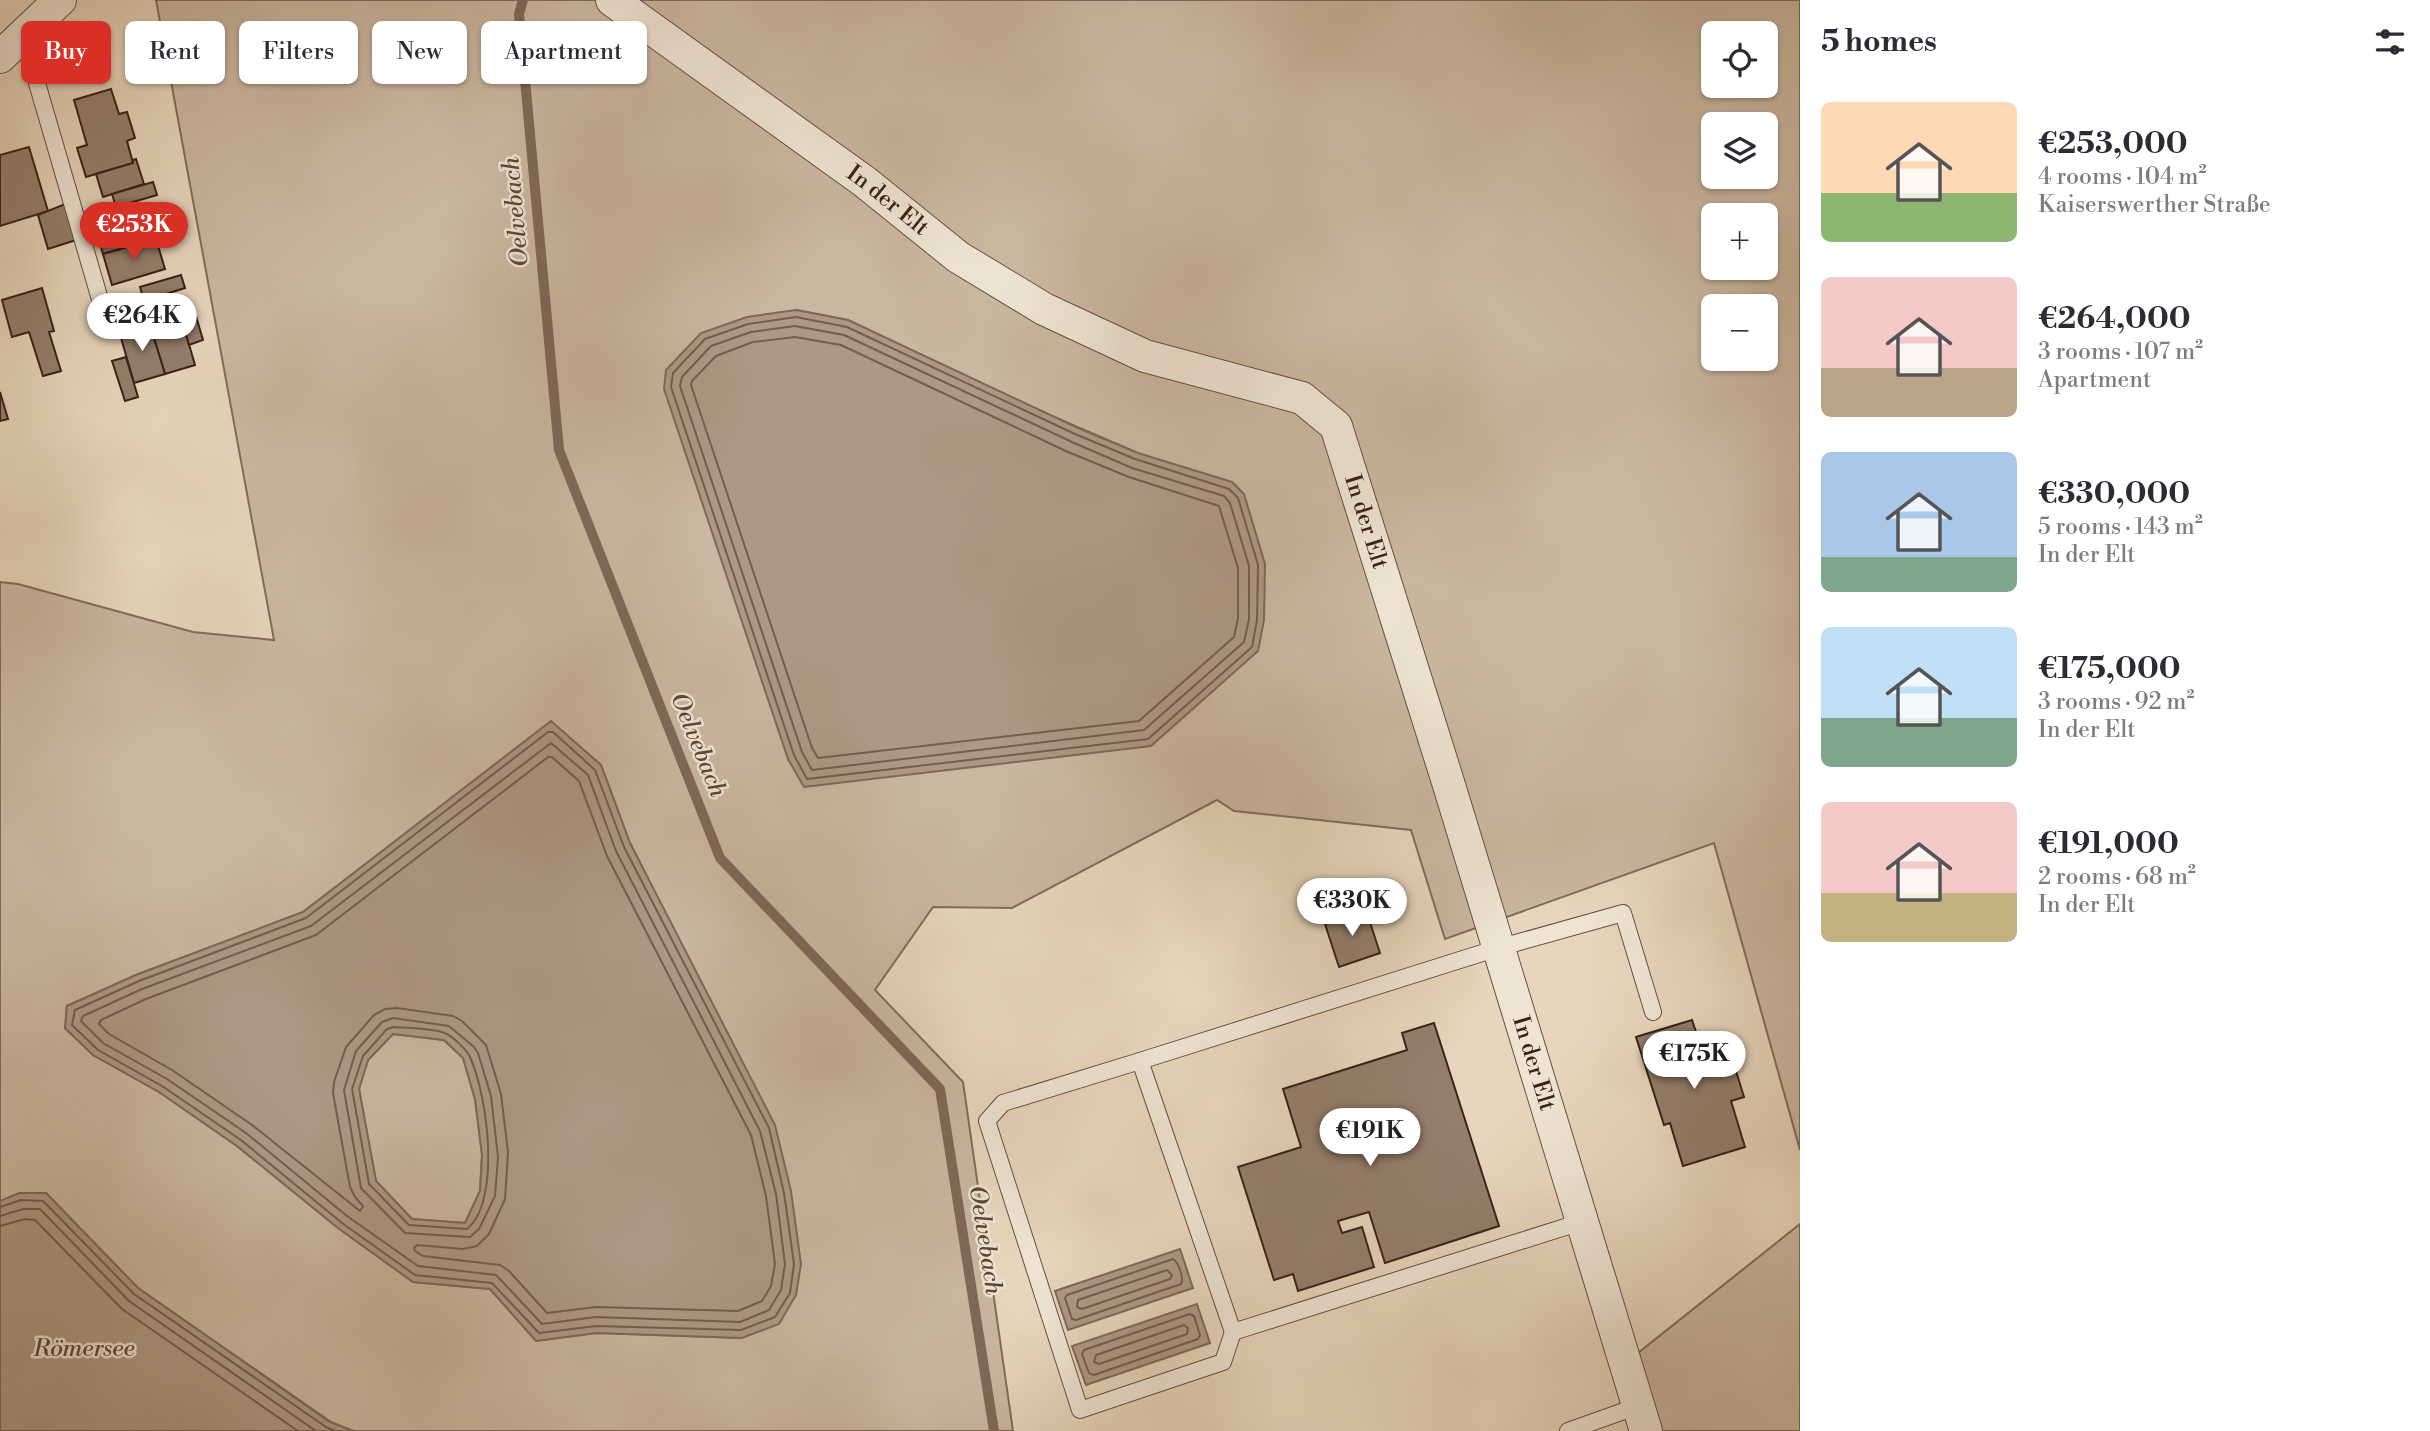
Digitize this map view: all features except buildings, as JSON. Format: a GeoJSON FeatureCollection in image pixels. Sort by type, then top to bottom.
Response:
{"type":"FeatureCollection","features":[{"type":"Feature","properties":{"kind":"street"},"geometry":{"type":"LineString","coordinates":[[38,21],[60,0]]}},
{"type":"Feature","properties":{"kind":"street","name":"In der Elt"},"geometry":{"type":"LineString","coordinates":[[612,0],[865,182],[958,257],[1044,309],[1145,356],[1302,398],[1336,426],[1642,1419]]}},
{"type":"Feature","properties":{"kind":"street"},"geometry":{"type":"LineString","coordinates":[[0,57],[21,37]]}},
{"type":"Feature","properties":{"kind":"lane"},"geometry":{"type":"LineString","coordinates":[[37,84],[106,320]]}},
{"type":"Feature","properties":{"kind":"lane"},"geometry":{"type":"LineString","coordinates":[[1140,1061],[1233,1332],[1223,1362],[1080,1410],[988,1121],[1003,1103],[1498,948],[1623,913],[1653,1012]]}},
{"type":"Feature","properties":{"kind":"lane"},"geometry":{"type":"LineString","coordinates":[[1233,1332],[1580,1222]]}},
{"type":"Feature","properties":{"kind":"lane"},"geometry":{"type":"LineString","coordinates":[[1568,1431],[1642,1419]]}},
{"type":"Feature","properties":{"kind":"shaded area"},"geometry":{"type":"Polygon","coordinates":[[[156,0],[1800,0],[1800,1150],[1714,843],[1445,939],[1411,830],[1234,811],[1217,800],[1012,908],[933,907],[875,990],[963,1082],[1013,1431],[353,1431],[331,1422],[138,1288],[46,1193],[0,1201],[0,582],[18,584],[193,632],[274,640],[171,84],[225,84],[225,21],[160,21],[156,0]],[[796,310],[788,759],[1138,453],[1029,406],[848,320],[796,310]],[[551,722],[303,912],[136,975],[67,1006],[65,1028],[93,1055],[159,1092],[237,1146],[338,1228],[413,1282],[490,1289],[536,1341],[596,1333],[742,1338],[716,1014],[630,843],[601,765],[551,722]]]}},
{"type":"Feature","properties":{"kind":"shaded area"},"geometry":{"type":"Polygon","coordinates":[[[393,1034],[444,1040],[463,1058],[475,1099],[482,1155],[480,1191],[465,1223],[412,1219],[376,1181],[359,1089],[368,1060],[393,1034]]]}},
{"type":"Feature","properties":{"kind":"shaded area"},"geometry":{"type":"Polygon","coordinates":[[[1800,1224],[1800,1431],[1636,1431],[1638,1353],[1800,1224]]]}},
{"type":"Feature","properties":{"kind":"water"},"geometry":{"type":"Polygon","coordinates":[[[796,310],[848,320],[1078,428],[1138,453],[1232,482],[1244,494],[1265,564],[1264,620],[1258,651],[1151,746],[804,787],[788,759],[664,389],[666,370],[701,333],[747,317],[796,310]]]}},
{"type":"Feature","properties":{"kind":"water"},"geometry":{"type":"Polygon","coordinates":[[[551,721],[601,765],[630,843],[775,1125],[791,1191],[801,1264],[796,1295],[779,1324],[742,1338],[596,1333],[536,1341],[490,1289],[413,1282],[338,1228],[237,1146],[159,1092],[93,1055],[65,1028],[67,1006],[136,975],[303,912],[551,721]],[[393,1034],[368,1060],[359,1089],[376,1181],[412,1219],[465,1223],[480,1191],[482,1155],[475,1099],[463,1058],[444,1040],[393,1034]]]}},
{"type":"Feature","properties":{"kind":"water","name":"Römersee"},"geometry":{"type":"Polygon","coordinates":[[[19,1193],[46,1193],[138,1288],[330,1422],[353,1431],[0,1431],[0,1201],[19,1193]]]}},
{"type":"Feature","properties":{"kind":"water"},"geometry":{"type":"Polygon","coordinates":[[[1180,1249],[1193,1288],[1068,1330],[1055,1291],[1180,1249]]]}},
{"type":"Feature","properties":{"kind":"water"},"geometry":{"type":"Polygon","coordinates":[[[1197,1304],[1210,1343],[1086,1385],[1072,1346],[1197,1304]]]}},
{"type":"Feature","properties":{"kind":"waterway","name":"Oelvebach"},"geometry":{"type":"LineString","coordinates":[[523,0],[519,14],[559,450],[720,858],[940,1089],[994,1431]]}}]}
